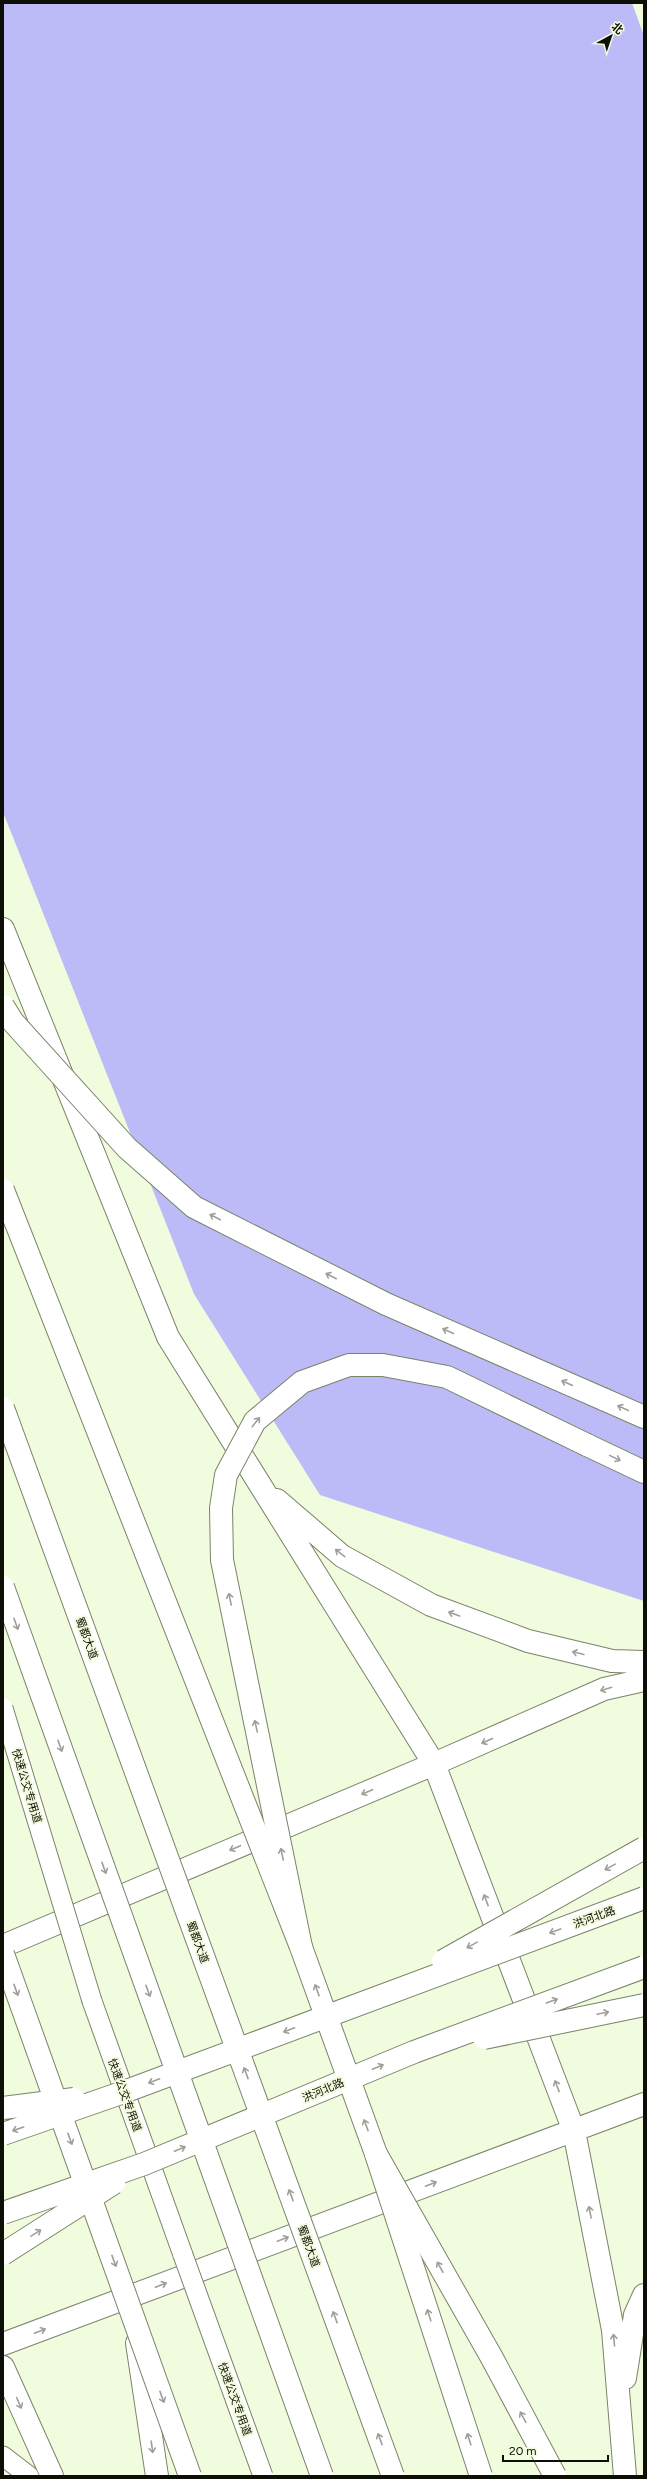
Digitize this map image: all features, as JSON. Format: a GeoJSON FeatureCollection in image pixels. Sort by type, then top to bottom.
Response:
{"type":"FeatureCollection","features":[{"type":"Feature","properties":{"kind":"main road"},"geometry":{"type":"LineString","coordinates":[[3,929],[168,1337],[434,1764],[574,2131],[613,2330],[626,2476]]}},
{"type":"Feature","properties":{"kind":"main road"},"geometry":{"type":"LineString","coordinates":[[3,1006],[13,1022],[127,1148],[194,1207],[386,1304],[644,1417]]}},
{"type":"Feature","properties":{"kind":"main road"},"geometry":{"type":"LineString","coordinates":[[3,1190],[301,1947],[376,2154],[481,2476]]}},
{"type":"Feature","properties":{"kind":"main road"},"geometry":{"type":"LineString","coordinates":[[301,1947],[222,1560],[221,1508],[226,1475],[255,1421],[302,1382],[349,1364],[383,1365],[447,1377],[644,1472]]}},
{"type":"Feature","properties":{"kind":"main road","name":"蜀都大道"},"geometry":{"type":"LineString","coordinates":[[3,1408],[393,2476]]}},
{"type":"Feature","properties":{"kind":"main road"},"geometry":{"type":"LineString","coordinates":[[260,1486],[342,1556],[431,1605],[528,1641],[612,1661],[644,1662]]}},
{"type":"Feature","properties":{"kind":"main road"},"geometry":{"type":"LineString","coordinates":[[3,1587],[322,2476]]}},
{"type":"Feature","properties":{"kind":"main road"},"geometry":{"type":"LineString","coordinates":[[3,1946],[434,1764],[604,1689],[644,1680]]}},
{"type":"Feature","properties":{"kind":"main road"},"geometry":{"type":"LineString","coordinates":[[386,1993],[644,1848]]}},
{"type":"Feature","properties":{"kind":"main road","name":"洪河北路"},"geometry":{"type":"LineString","coordinates":[[3,2134],[121,2093],[644,1898]]}},
{"type":"Feature","properties":{"kind":"main road"},"geometry":{"type":"LineString","coordinates":[[3,1954],[190,2476]]}},
{"type":"Feature","properties":{"kind":"main road","name":"洪河北路"},"geometry":{"type":"LineString","coordinates":[[3,2213],[144,2164],[414,2052],[644,1967]]}},
{"type":"Feature","properties":{"kind":"main road"},"geometry":{"type":"LineString","coordinates":[[414,2052],[644,2005]]}},
{"type":"Feature","properties":{"kind":"main road"},"geometry":{"type":"LineString","coordinates":[[3,2108],[121,2093]]}},
{"type":"Feature","properties":{"kind":"main road"},"geometry":{"type":"LineString","coordinates":[[3,2344],[644,2104]]}},
{"type":"Feature","properties":{"kind":"main road"},"geometry":{"type":"LineString","coordinates":[[376,2154],[492,2358],[555,2476]]}},
{"type":"Feature","properties":{"kind":"main road"},"geometry":{"type":"LineString","coordinates":[[3,2254],[144,2164]]}},
{"type":"Feature","properties":{"kind":"main road"},"geometry":{"type":"LineString","coordinates":[[620,2411],[636,2315],[644,2295]]}},
{"type":"Feature","properties":{"kind":"main road"},"geometry":{"type":"LineString","coordinates":[[132,2312],[157,2476]]}},
{"type":"Feature","properties":{"kind":"main road"},"geometry":{"type":"LineString","coordinates":[[3,2367],[52,2476]]}},
{"type":"Feature","properties":{"kind":"lane","name":"快速公交专用道"},"geometry":{"type":"LineString","coordinates":[[3,1708],[92,2001],[263,2476]]}},
{"type":"Feature","properties":{"kind":"lane"},"geometry":{"type":"LineString","coordinates":[[3,2456],[29,2476]]}},
{"type":"Feature","properties":{"kind":"shaded area"},"geometry":{"type":"Polygon","coordinates":[[[3,3],[632,3],[644,36],[644,1601],[320,1495],[194,1294],[3,812],[3,3]]]}}]}
